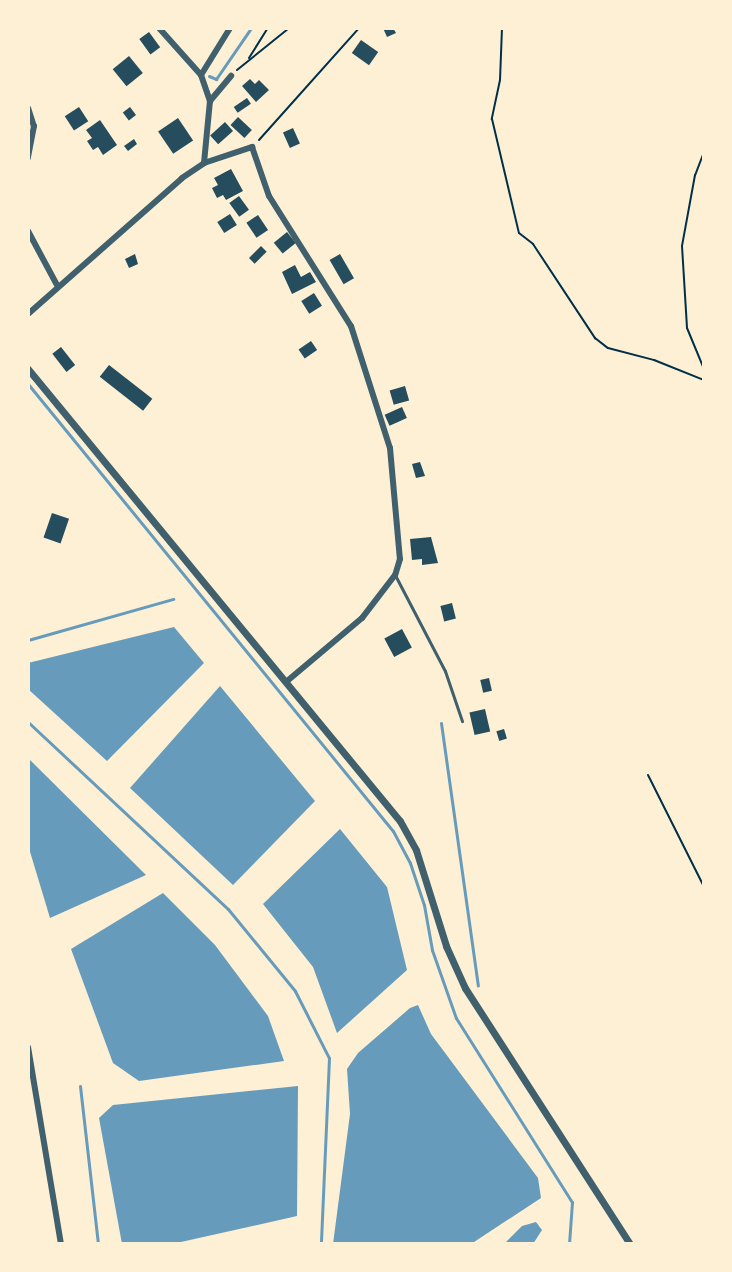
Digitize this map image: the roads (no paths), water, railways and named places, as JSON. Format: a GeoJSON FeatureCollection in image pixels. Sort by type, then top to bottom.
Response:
{"type":"FeatureCollection","features":[{"type":"Feature","properties":{"kind":"street"},"geometry":{"type":"LineString","coordinates":[[159,28],[201,75],[210,101],[204,163]]}},
{"type":"Feature","properties":{"kind":"street"},"geometry":{"type":"LineString","coordinates":[[201,75],[230,28]]}},
{"type":"Feature","properties":{"kind":"street"},"geometry":{"type":"LineString","coordinates":[[210,101],[231,76]]}},
{"type":"Feature","properties":{"kind":"street"},"geometry":{"type":"LineString","coordinates":[[28,108],[34,126],[28,158]]}},
{"type":"Feature","properties":{"kind":"street"},"geometry":{"type":"LineString","coordinates":[[28,314],[57,285],[182,178],[204,163],[252,147],[269,196],[351,326],[371,381],[390,448],[400,559],[395,575],[362,618],[286,682]]}},
{"type":"Feature","properties":{"kind":"street"},"geometry":{"type":"LineString","coordinates":[[28,231],[57,285]]}},
{"type":"Feature","properties":{"kind":"street"},"geometry":{"type":"LineString","coordinates":[[28,369],[400,821],[416,850],[446,946],[465,988],[630,1244]]}},
{"type":"Feature","properties":{"kind":"street"},"geometry":{"type":"LineString","coordinates":[[28,1049],[61,1244]]}},
{"type":"Feature","properties":{"kind":"lane"},"geometry":{"type":"LineString","coordinates":[[395,575],[445,671],[462,721]]}},
{"type":"Feature","properties":{"kind":"water"},"geometry":{"type":"Polygon","coordinates":[[[174,627],[204,663],[107,761],[28,689],[28,663],[174,627]]]}},
{"type":"Feature","properties":{"kind":"water"},"geometry":{"type":"Polygon","coordinates":[[[220,686],[315,801],[233,885],[130,788],[220,686]]]}},
{"type":"Feature","properties":{"kind":"water"},"geometry":{"type":"Polygon","coordinates":[[[28,758],[146,875],[50,918],[28,845],[28,758]]]}},
{"type":"Feature","properties":{"kind":"water"},"geometry":{"type":"Polygon","coordinates":[[[340,829],[387,887],[407,970],[337,1033],[313,967],[263,904],[340,829]]]}},
{"type":"Feature","properties":{"kind":"water"},"geometry":{"type":"Polygon","coordinates":[[[163,893],[215,945],[268,1016],[284,1061],[139,1081],[113,1063],[71,949],[163,893]]]}},
{"type":"Feature","properties":{"kind":"water"},"geometry":{"type":"Polygon","coordinates":[[[418,1005],[431,1034],[538,1178],[541,1198],[471,1244],[333,1244],[350,1114],[347,1069],[358,1053],[410,1008],[418,1005]]]}},
{"type":"Feature","properties":{"kind":"water"},"geometry":{"type":"Polygon","coordinates":[[[298,1086],[297,1216],[172,1244],[122,1244],[99,1118],[113,1105],[298,1086]]]}},
{"type":"Feature","properties":{"kind":"water"},"geometry":{"type":"Polygon","coordinates":[[[536,1222],[542,1230],[533,1244],[504,1244],[522,1226],[536,1222]]]}},
{"type":"Feature","properties":{"kind":"waterway"},"geometry":{"type":"LineString","coordinates":[[209,76],[216,79],[251,28]]}},
{"type":"Feature","properties":{"kind":"waterway"},"geometry":{"type":"LineString","coordinates":[[28,384],[393,831],[410,863],[424,905],[432,950],[456,1018],[572,1202],[569,1244]]}},
{"type":"Feature","properties":{"kind":"waterway"},"geometry":{"type":"LineString","coordinates":[[28,640],[173,599]]}},
{"type":"Feature","properties":{"kind":"waterway"},"geometry":{"type":"LineString","coordinates":[[28,722],[228,909],[295,991],[329,1058],[321,1244]]}},
{"type":"Feature","properties":{"kind":"waterway"},"geometry":{"type":"LineString","coordinates":[[441,723],[478,985]]}},
{"type":"Feature","properties":{"kind":"waterway"},"geometry":{"type":"LineString","coordinates":[[80,1086],[98,1244]]}}]}
